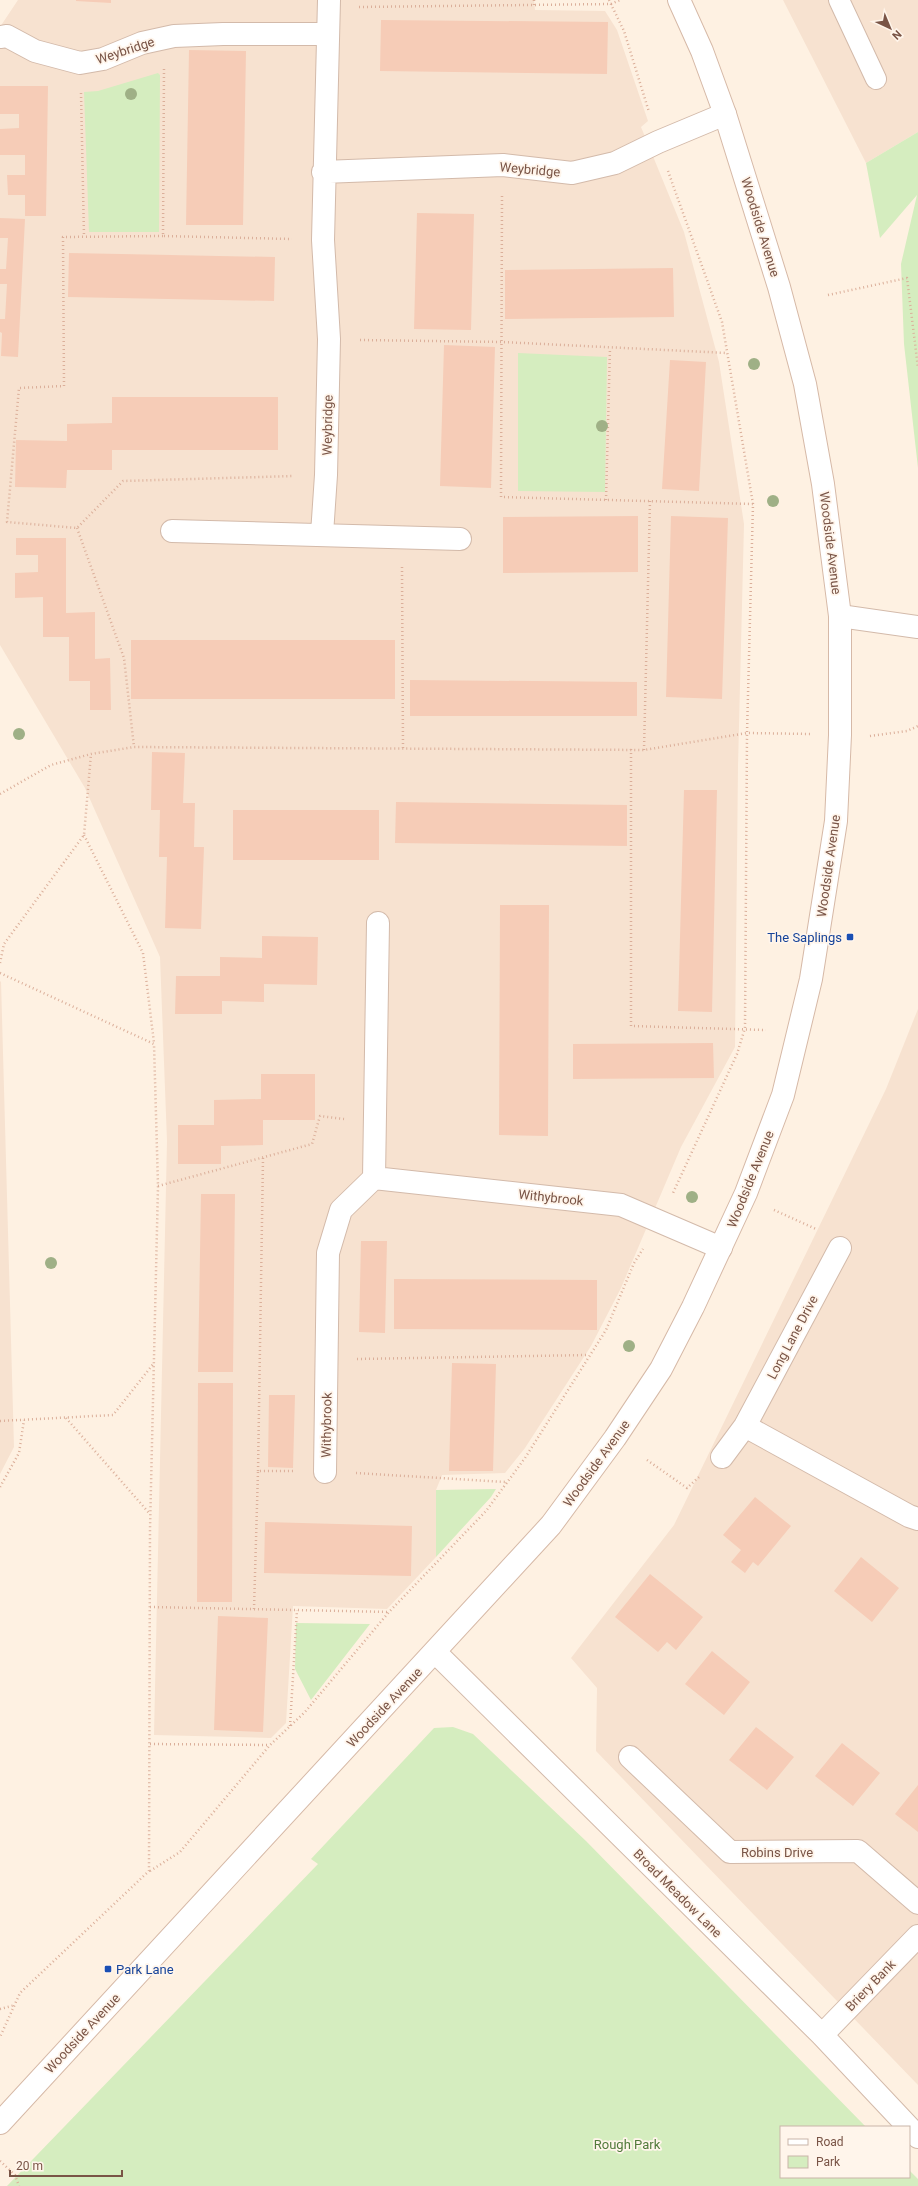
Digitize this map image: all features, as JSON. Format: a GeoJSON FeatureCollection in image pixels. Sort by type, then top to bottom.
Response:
{"type":"FeatureCollection","features":[{"type":"Feature","properties":{"kind":"street","name":"Woodside Avenue"},"geometry":{"type":"LineString","coordinates":[[0,2123],[551,1525],[615,1438],[661,1369],[693,1307],[746,1193],[783,1095],[811,979],[836,821],[840,735],[840,616],[824,484],[805,384],[779,287],[725,114],[702,52],[679,0]]}},
{"type":"Feature","properties":{"kind":"street","name":"Weybridge"},"geometry":{"type":"LineString","coordinates":[[322,534],[326,474],[329,339],[323,240],[323,172],[329,4]]}},
{"type":"Feature","properties":{"kind":"street","name":"Weybridge"},"geometry":{"type":"LineString","coordinates":[[0,37],[7,36],[35,51],[80,63],[103,59],[142,43],[164,38],[223,34],[328,34]]}},
{"type":"Feature","properties":{"kind":"street","name":"Weybridge"},"geometry":{"type":"LineString","coordinates":[[323,172],[503,165],[572,173],[615,163],[658,142],[725,114]]}},
{"type":"Feature","properties":{"kind":"street"},"geometry":{"type":"LineString","coordinates":[[172,531],[322,534],[460,540]]}},
{"type":"Feature","properties":{"kind":"street"},"geometry":{"type":"LineString","coordinates":[[840,616],[918,627]]}},
{"type":"Feature","properties":{"kind":"street"},"geometry":{"type":"LineString","coordinates":[[374,1178],[378,923]]}},
{"type":"Feature","properties":{"kind":"street","name":"Withybrook"},"geometry":{"type":"LineString","coordinates":[[325,1472],[328,1253],[341,1210],[374,1178],[621,1205],[721,1248]]}},
{"type":"Feature","properties":{"kind":"street","name":"Long Lane Drive"},"geometry":{"type":"LineString","coordinates":[[722,1458],[745,1426],[840,1248]]}},
{"type":"Feature","properties":{"kind":"street"},"geometry":{"type":"LineString","coordinates":[[745,1426],[909,1516],[918,1519]]}},
{"type":"Feature","properties":{"kind":"street","name":"Broad Meadow Lane"},"geometry":{"type":"LineString","coordinates":[[435,1652],[822,2035],[908,2126]]}},
{"type":"Feature","properties":{"kind":"street","name":"Robins Drive"},"geometry":{"type":"LineString","coordinates":[[630,1757],[730,1852],[858,1851],[918,1903]]}},
{"type":"Feature","properties":{"kind":"street","name":"Briery Bank"},"geometry":{"type":"LineString","coordinates":[[822,2035],[918,1936]]}},
{"type":"Feature","properties":{"kind":"street","name":"Broad Meadow Lane"},"geometry":{"type":"LineString","coordinates":[[910,2128],[918,2137]]}},
{"type":"Feature","properties":{"kind":"lane"},"geometry":{"type":"LineString","coordinates":[[839,0],[876,80]]}},
{"type":"Feature","properties":{"kind":"path"},"geometry":{"type":"LineString","coordinates":[[534,0],[534,5]]}},
{"type":"Feature","properties":{"kind":"path"},"geometry":{"type":"LineString","coordinates":[[609,0],[624,31],[650,117]]}},
{"type":"Feature","properties":{"kind":"path"},"geometry":{"type":"LineString","coordinates":[[329,4],[610,4],[620,0]]}},
{"type":"Feature","properties":{"kind":"path"},"geometry":{"type":"LineString","coordinates":[[163,236],[164,38]]}},
{"type":"Feature","properties":{"kind":"path"},"geometry":{"type":"LineString","coordinates":[[80,63],[84,236]]}},
{"type":"Feature","properties":{"kind":"path"},"geometry":{"type":"LineString","coordinates":[[503,165],[501,497],[753,504]]}},
{"type":"Feature","properties":{"kind":"path"},"geometry":{"type":"LineString","coordinates":[[667,168],[722,322],[753,504],[747,733],[745,1028],[737,1054],[671,1196]]}},
{"type":"Feature","properties":{"kind":"path"},"geometry":{"type":"LineString","coordinates":[[77,528],[7,522],[19,388],[64,386],[63,237],[163,236],[323,240]]}},
{"type":"Feature","properties":{"kind":"path"},"geometry":{"type":"LineString","coordinates":[[828,295],[907,278],[918,368]]}},
{"type":"Feature","properties":{"kind":"path"},"geometry":{"type":"LineString","coordinates":[[329,339],[502,342],[727,353]]}},
{"type":"Feature","properties":{"kind":"path"},"geometry":{"type":"LineString","coordinates":[[606,500],[610,348]]}},
{"type":"Feature","properties":{"kind":"path"},"geometry":{"type":"LineString","coordinates":[[77,528],[123,481],[326,474]]}},
{"type":"Feature","properties":{"kind":"path"},"geometry":{"type":"LineString","coordinates":[[644,750],[650,501]]}},
{"type":"Feature","properties":{"kind":"path"},"geometry":{"type":"LineString","coordinates":[[77,528],[124,658],[134,747]]}},
{"type":"Feature","properties":{"kind":"path"},"geometry":{"type":"LineString","coordinates":[[402,537],[403,749]]}},
{"type":"Feature","properties":{"kind":"path"},"geometry":{"type":"LineString","coordinates":[[870,736],[906,731],[918,726]]}},
{"type":"Feature","properties":{"kind":"path"},"geometry":{"type":"LineString","coordinates":[[0,794],[51,765],[91,754],[134,747],[644,750],[747,733],[814,734]]}},
{"type":"Feature","properties":{"kind":"path"},"geometry":{"type":"LineString","coordinates":[[631,749],[631,1026],[745,1028],[766,1030]]}},
{"type":"Feature","properties":{"kind":"path"},"geometry":{"type":"LineString","coordinates":[[0,963],[4,944],[84,835],[91,754]]}},
{"type":"Feature","properties":{"kind":"path"},"geometry":{"type":"LineString","coordinates":[[84,835],[143,953],[154,1044],[158,1186],[150,1514],[149,1871]]}},
{"type":"Feature","properties":{"kind":"path"},"geometry":{"type":"LineString","coordinates":[[0,974],[154,1044]]}},
{"type":"Feature","properties":{"kind":"path"},"geometry":{"type":"LineString","coordinates":[[158,1186],[312,1144],[320,1116],[375,1122]]}},
{"type":"Feature","properties":{"kind":"path"},"geometry":{"type":"LineString","coordinates":[[254,1610],[258,1471],[263,1158]]}},
{"type":"Feature","properties":{"kind":"path"},"geometry":{"type":"LineString","coordinates":[[774,1210],[830,1235],[840,1248]]}},
{"type":"Feature","properties":{"kind":"path"},"geometry":{"type":"LineString","coordinates":[[0,2037],[20,1993],[149,1871],[180,1852],[270,1745],[305,1712],[389,1612],[486,1511],[525,1458],[606,1330],[634,1263],[644,1247]]}},
{"type":"Feature","properties":{"kind":"path"},"geometry":{"type":"LineString","coordinates":[[327,1359],[589,1356]]}},
{"type":"Feature","properties":{"kind":"path"},"geometry":{"type":"LineString","coordinates":[[0,1421],[113,1415],[154,1363]]}},
{"type":"Feature","properties":{"kind":"path"},"geometry":{"type":"LineString","coordinates":[[66,1417],[150,1514]]}},
{"type":"Feature","properties":{"kind":"path"},"geometry":{"type":"LineString","coordinates":[[0,1487],[19,1452],[24,1420]]}},
{"type":"Feature","properties":{"kind":"path"},"geometry":{"type":"LineString","coordinates":[[646,1460],[687,1488],[722,1458]]}},
{"type":"Feature","properties":{"kind":"path"},"geometry":{"type":"LineString","coordinates":[[258,1471],[325,1472],[507,1482]]}},
{"type":"Feature","properties":{"kind":"path"},"geometry":{"type":"LineString","coordinates":[[150,1607],[389,1612]]}},
{"type":"Feature","properties":{"kind":"path"},"geometry":{"type":"LineString","coordinates":[[290,1726],[289,1716],[297,1610]]}},
{"type":"Feature","properties":{"kind":"path"},"geometry":{"type":"LineString","coordinates":[[150,1744],[270,1745]]}},
{"type":"Feature","properties":{"kind":"path"},"geometry":{"type":"LineString","coordinates":[[0,2009],[15,2005]]}},
{"type":"Feature","properties":{"kind":"path"},"geometry":{"type":"LineString","coordinates":[[0,2161],[15,2175],[19,2186]]}},
{"type":"Feature","properties":{"kind":"shaded area"},"geometry":{"type":"Polygon","coordinates":[[[18,0],[534,0],[535,10],[605,11],[617,30],[648,121],[641,127],[684,232],[719,362],[744,524],[738,766],[735,1047],[681,1147],[621,1288],[591,1346],[525,1448],[505,1473],[442,1475],[436,1490],[436,1557],[387,1609],[293,1606],[286,1723],[271,1738],[154,1735],[167,1141],[160,957],[85,788],[0,645],[0,27],[18,0]]]}},
{"type":"Feature","properties":{"kind":"shaded area"},"geometry":{"type":"Polygon","coordinates":[[[783,0],[918,0],[918,132],[866,163],[783,0]]]}},
{"type":"Feature","properties":{"kind":"shaded area"},"geometry":{"type":"Polygon","coordinates":[[[1,981],[14,1447],[0,1474],[0,982],[1,981]]]}},
{"type":"Feature","properties":{"kind":"shaded area"},"geometry":{"type":"Polygon","coordinates":[[[918,1009],[918,2085],[596,1751],[597,1688],[571,1658],[674,1525],[886,1089],[918,1009]]]}},
{"type":"Feature","properties":{"kind":"green space"},"geometry":{"type":"Polygon","coordinates":[[[158,73],[160,75],[159,232],[89,232],[84,92],[98,91],[158,73]]]}},
{"type":"Feature","properties":{"kind":"green space"},"geometry":{"type":"Polygon","coordinates":[[[918,132],[918,468],[904,344],[901,264],[917,195],[880,238],[866,163],[918,132]]]}},
{"type":"Feature","properties":{"kind":"green space"},"geometry":{"type":"Polygon","coordinates":[[[518,353],[607,357],[605,492],[518,491],[518,353]]]}},
{"type":"Feature","properties":{"kind":"green space"},"geometry":{"type":"Polygon","coordinates":[[[496,1489],[491,1497],[436,1557],[436,1490],[496,1489]]]}},
{"type":"Feature","properties":{"kind":"green space"},"geometry":{"type":"Polygon","coordinates":[[[296,1623],[370,1624],[311,1700],[295,1669],[296,1623]]]}},
{"type":"Feature","properties":{"kind":"green space","name":"Rough Park"},"geometry":{"type":"Polygon","coordinates":[[[453,1727],[473,1734],[586,1841],[865,2126],[780,2126],[780,2178],[910,2178],[910,2171],[918,2179],[918,2186],[7,2186],[318,1864],[311,1859],[434,1728],[453,1727]]]}},
{"type":"Feature","properties":{"kind":"building"},"geometry":{"type":"Polygon","coordinates":[[[111,0],[111,3],[76,1],[111,0]]]}},
{"type":"Feature","properties":{"kind":"building"},"geometry":{"type":"Polygon","coordinates":[[[381,20],[608,22],[607,74],[380,71],[381,20]]]}},
{"type":"Feature","properties":{"kind":"building"},"geometry":{"type":"Polygon","coordinates":[[[189,50],[246,51],[243,225],[186,225],[189,50]]]}},
{"type":"Feature","properties":{"kind":"building"},"geometry":{"type":"Polygon","coordinates":[[[0,86],[48,86],[46,216],[25,216],[25,195],[8,195],[7,175],[25,175],[25,155],[0,155],[0,129],[19,128],[19,114],[0,114],[0,86]]]}},
{"type":"Feature","properties":{"kind":"building"},"geometry":{"type":"Polygon","coordinates":[[[417,213],[474,214],[471,330],[414,329],[417,213]]]}},
{"type":"Feature","properties":{"kind":"building"},"geometry":{"type":"Polygon","coordinates":[[[0,218],[25,219],[18,357],[1,356],[2,333],[0,332],[0,319],[5,319],[7,284],[0,284],[0,269],[6,269],[8,238],[0,238],[0,218]]]}},
{"type":"Feature","properties":{"kind":"building"},"geometry":{"type":"Polygon","coordinates":[[[69,253],[275,257],[274,301],[68,297],[69,253]]]}},
{"type":"Feature","properties":{"kind":"building"},"geometry":{"type":"Polygon","coordinates":[[[673,268],[674,317],[505,319],[505,270],[673,268]]]}},
{"type":"Feature","properties":{"kind":"building"},"geometry":{"type":"Polygon","coordinates":[[[444,345],[495,347],[491,488],[440,486],[444,345]]]}},
{"type":"Feature","properties":{"kind":"building"},"geometry":{"type":"Polygon","coordinates":[[[670,360],[706,362],[699,491],[662,489],[670,360]]]}},
{"type":"Feature","properties":{"kind":"building"},"geometry":{"type":"Polygon","coordinates":[[[112,397],[278,397],[278,450],[112,450],[112,470],[67,470],[66,488],[15,487],[16,440],[67,441],[67,424],[112,423],[112,397]]]}},
{"type":"Feature","properties":{"kind":"building"},"geometry":{"type":"Polygon","coordinates":[[[638,516],[638,572],[503,573],[503,517],[638,516]]]}},
{"type":"Feature","properties":{"kind":"building"},"geometry":{"type":"Polygon","coordinates":[[[671,516],[728,518],[722,699],[666,697],[671,516]]]}},
{"type":"Feature","properties":{"kind":"building"},"geometry":{"type":"Polygon","coordinates":[[[16,538],[66,538],[66,613],[95,612],[95,659],[110,658],[111,710],[90,710],[90,681],[69,681],[69,637],[43,637],[43,597],[15,598],[15,573],[38,572],[38,555],[16,555],[16,538]]]}},
{"type":"Feature","properties":{"kind":"building"},"geometry":{"type":"Polygon","coordinates":[[[131,640],[395,640],[395,699],[131,699],[131,640]]]}},
{"type":"Feature","properties":{"kind":"building"},"geometry":{"type":"Polygon","coordinates":[[[410,680],[637,682],[637,716],[410,716],[410,680]]]}},
{"type":"Feature","properties":{"kind":"building"},"geometry":{"type":"Polygon","coordinates":[[[152,752],[185,753],[183,803],[195,803],[194,847],[204,847],[201,929],[165,928],[167,857],[159,857],[160,810],[151,810],[152,752]]]}},
{"type":"Feature","properties":{"kind":"building"},"geometry":{"type":"Polygon","coordinates":[[[684,790],[717,790],[712,1012],[678,1011],[684,790]]]}},
{"type":"Feature","properties":{"kind":"building"},"geometry":{"type":"Polygon","coordinates":[[[396,802],[627,805],[627,846],[395,843],[396,802]]]}},
{"type":"Feature","properties":{"kind":"building"},"geometry":{"type":"Polygon","coordinates":[[[233,810],[379,810],[379,860],[233,860],[233,810]]]}},
{"type":"Feature","properties":{"kind":"building"},"geometry":{"type":"Polygon","coordinates":[[[500,905],[549,905],[548,1136],[499,1135],[500,905]]]}},
{"type":"Feature","properties":{"kind":"building"},"geometry":{"type":"Polygon","coordinates":[[[262,936],[318,937],[317,985],[264,984],[264,1002],[222,1001],[222,1014],[175,1014],[176,976],[220,976],[220,957],[262,958],[262,936]]]}},
{"type":"Feature","properties":{"kind":"building"},"geometry":{"type":"Polygon","coordinates":[[[713,1043],[714,1078],[573,1079],[573,1044],[713,1043]]]}},
{"type":"Feature","properties":{"kind":"building"},"geometry":{"type":"Polygon","coordinates":[[[261,1074],[315,1074],[315,1120],[263,1120],[263,1145],[221,1146],[221,1164],[178,1164],[178,1125],[214,1125],[214,1100],[261,1099],[261,1074]]]}},
{"type":"Feature","properties":{"kind":"building"},"geometry":{"type":"Polygon","coordinates":[[[201,1194],[235,1194],[233,1372],[198,1372],[201,1194]]]}},
{"type":"Feature","properties":{"kind":"building"},"geometry":{"type":"Polygon","coordinates":[[[361,1241],[387,1241],[385,1333],[359,1332],[361,1241]]]}},
{"type":"Feature","properties":{"kind":"building"},"geometry":{"type":"Polygon","coordinates":[[[394,1279],[597,1280],[597,1330],[394,1329],[394,1279]]]}},
{"type":"Feature","properties":{"kind":"building"},"geometry":{"type":"Polygon","coordinates":[[[452,1363],[496,1364],[493,1471],[449,1471],[452,1363]]]}},
{"type":"Feature","properties":{"kind":"building"},"geometry":{"type":"Polygon","coordinates":[[[198,1383],[233,1383],[232,1602],[197,1602],[198,1383]]]}},
{"type":"Feature","properties":{"kind":"building"},"geometry":{"type":"Polygon","coordinates":[[[269,1395],[295,1395],[293,1468],[268,1467],[269,1395]]]}},
{"type":"Feature","properties":{"kind":"building"},"geometry":{"type":"Polygon","coordinates":[[[755,1497],[791,1526],[758,1566],[753,1562],[745,1573],[731,1562],[741,1550],[723,1535],[755,1497]]]}},
{"type":"Feature","properties":{"kind":"building"},"geometry":{"type":"Polygon","coordinates":[[[265,1522],[412,1526],[411,1576],[264,1573],[265,1522]]]}},
{"type":"Feature","properties":{"kind":"building"},"geometry":{"type":"Polygon","coordinates":[[[861,1557],[899,1588],[872,1622],[834,1591],[861,1557]]]}},
{"type":"Feature","properties":{"kind":"building"},"geometry":{"type":"Polygon","coordinates":[[[650,1574],[703,1617],[676,1650],[667,1642],[658,1652],[615,1617],[650,1574]]]}},
{"type":"Feature","properties":{"kind":"building"},"geometry":{"type":"Polygon","coordinates":[[[218,1616],[268,1618],[263,1732],[214,1730],[218,1616]]]}},
{"type":"Feature","properties":{"kind":"building"},"geometry":{"type":"Polygon","coordinates":[[[712,1651],[750,1682],[724,1715],[685,1684],[712,1651]]]}},
{"type":"Feature","properties":{"kind":"building"},"geometry":{"type":"Polygon","coordinates":[[[756,1727],[794,1757],[767,1790],[729,1760],[756,1727]]]}},
{"type":"Feature","properties":{"kind":"building"},"geometry":{"type":"Polygon","coordinates":[[[842,1743],[880,1773],[853,1806],[815,1776],[842,1743]]]}},
{"type":"Feature","properties":{"kind":"building"},"geometry":{"type":"Polygon","coordinates":[[[918,1785],[918,1832],[895,1814],[918,1785]]]}},
{"type":"Feature","properties":{"kind":"place","name":"The Saplings"},"geometry":{"type":"Point","coordinates":[850,937]}},
{"type":"Feature","properties":{"kind":"place","name":"Park Lane"},"geometry":{"type":"Point","coordinates":[108,1969]}}]}
